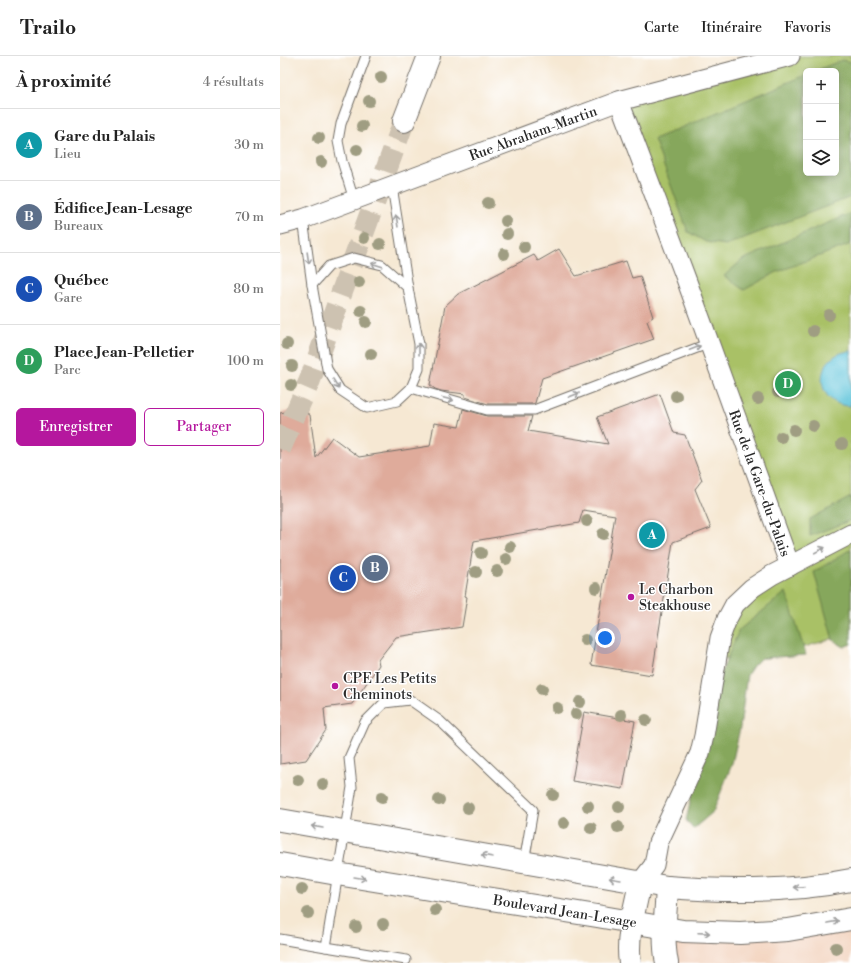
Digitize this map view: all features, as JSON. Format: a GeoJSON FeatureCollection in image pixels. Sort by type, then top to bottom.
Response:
{"type":"FeatureCollection","features":[{"type":"Feature","properties":{"kind":"main road"},"geometry":{"type":"LineString","coordinates":[[404,121],[429,56]]}},
{"type":"Feature","properties":{"kind":"main road"},"geometry":{"type":"LineString","coordinates":[[280,820],[667,887],[721,891],[760,890],[801,887],[851,880]]}},
{"type":"Feature","properties":{"kind":"main road","name":"Boulevard Jean-Lesage"},"geometry":{"type":"LineString","coordinates":[[280,864],[632,922],[665,929],[691,932],[740,933],[788,930],[851,919]]}},
{"type":"Feature","properties":{"kind":"main road","name":"Rue de la Gare-du-Palais"},"geometry":{"type":"LineString","coordinates":[[630,963],[632,922],[640,883]]}},
{"type":"Feature","properties":{"kind":"main road"},"geometry":{"type":"LineString","coordinates":[[667,887],[665,929],[665,955],[667,963]]}},
{"type":"Feature","properties":{"kind":"street","name":"Rue Abraham-Martin"},"geometry":{"type":"LineString","coordinates":[[280,225],[303,219],[619,101],[790,56]]}},
{"type":"Feature","properties":{"kind":"street","name":"Rue de la Gare-du-Palais"},"geometry":{"type":"LineString","coordinates":[[619,101],[710,343],[790,566],[772,575],[752,588],[736,604],[727,619],[720,638],[700,753],[660,837],[655,854],[654,865],[640,883]]}},
{"type":"Feature","properties":{"kind":"street"},"geometry":{"type":"LineString","coordinates":[[790,566],[851,534]]}},
{"type":"Feature","properties":{"kind":"street"},"geometry":{"type":"LineString","coordinates":[[654,865],[667,887]]}},
{"type":"Feature","properties":{"kind":"lane"},"geometry":{"type":"LineString","coordinates":[[354,200],[342,161],[338,141],[341,124],[366,56]]}},
{"type":"Feature","properties":{"kind":"lane"},"geometry":{"type":"LineString","coordinates":[[303,219],[312,285],[328,369],[340,390],[367,408],[397,401],[411,388],[419,369],[419,344],[408,288],[392,186]]}},
{"type":"Feature","properties":{"kind":"lane"},"geometry":{"type":"LineString","coordinates":[[312,285],[329,266],[354,258],[382,265],[408,288]]}},
{"type":"Feature","properties":{"kind":"lane"},"geometry":{"type":"LineString","coordinates":[[411,388],[487,410],[534,410],[710,343]]}},
{"type":"Feature","properties":{"kind":"lane"},"geometry":{"type":"LineString","coordinates":[[326,947],[352,787],[349,758],[365,722],[384,703],[410,700],[440,721],[533,810],[524,863]]}},
{"type":"Feature","properties":{"kind":"lane"},"geometry":{"type":"LineString","coordinates":[[280,939],[406,960]]}},
{"type":"Feature","properties":{"kind":"shaded area"},"geometry":{"type":"Polygon","coordinates":[[[851,919],[851,963],[667,963],[665,929],[851,919]]]}},
{"type":"Feature","properties":{"kind":"green space"},"geometry":{"type":"Polygon","coordinates":[[[790,56],[851,56],[851,633],[768,658],[717,659],[727,619],[790,566],[619,101],[790,56]]]}},
{"type":"Feature","properties":{"kind":"green space"},"geometry":{"type":"Polygon","coordinates":[[[842,60],[851,62],[851,197],[726,245],[706,242],[688,232],[654,139],[803,76],[803,176],[839,176],[839,68],[822,68],[842,60]]]}},
{"type":"Feature","properties":{"kind":"green space"},"geometry":{"type":"Polygon","coordinates":[[[851,213],[851,244],[777,272],[744,290],[724,276],[742,260],[851,213]]]}},
{"type":"Feature","properties":{"kind":"green space"},"geometry":{"type":"Polygon","coordinates":[[[851,497],[851,520],[810,536],[810,519],[851,497]]]}},
{"type":"Feature","properties":{"kind":"green space"},"geometry":{"type":"Polygon","coordinates":[[[851,549],[851,644],[844,647],[833,640],[814,572],[851,549]]]}},
{"type":"Feature","properties":{"kind":"green space"},"geometry":{"type":"Polygon","coordinates":[[[786,592],[806,655],[761,658],[747,675],[740,728],[732,764],[713,812],[693,829],[686,820],[721,673],[739,630],[786,592]]]}},
{"type":"Feature","properties":{"kind":"water"},"geometry":{"type":"Polygon","coordinates":[[[851,351],[851,406],[838,404],[829,398],[824,389],[822,380],[824,370],[829,361],[838,354],[851,351]]]}},
{"type":"Feature","properties":{"kind":"building"},"geometry":{"type":"Polygon","coordinates":[[[559,249],[576,276],[626,261],[632,278],[640,276],[653,317],[647,321],[654,339],[542,378],[535,403],[533,404],[488,404],[465,397],[465,394],[441,391],[430,385],[445,306],[458,294],[534,255],[538,261],[559,249]]]}},
{"type":"Feature","properties":{"kind":"building"},"geometry":{"type":"Polygon","coordinates":[[[660,394],[674,433],[685,435],[702,480],[695,489],[711,528],[673,542],[652,675],[591,665],[615,515],[583,510],[579,523],[474,541],[465,596],[467,597],[462,627],[396,637],[378,660],[379,665],[352,704],[324,708],[326,730],[306,760],[280,764],[280,413],[301,409],[310,415],[316,458],[332,437],[359,457],[430,446],[434,423],[459,427],[463,409],[487,416],[532,416],[528,431],[608,444],[597,417],[660,394]]]}},
{"type":"Feature","properties":{"kind":"building"},"geometry":{"type":"Polygon","coordinates":[[[584,712],[635,721],[623,789],[572,781],[584,712]]]}},
{"type":"Feature","properties":{"kind":"tunnel"},"geometry":{"type":"LineString","coordinates":[[280,449],[310,380],[404,121]]}},
{"type":"Feature","properties":{"kind":"place","name":"Place Jean-Pelletier"},"geometry":{"type":"Point","coordinates":[788,384]}},
{"type":"Feature","properties":{"kind":"place","name":"Gare du Palais"},"geometry":{"type":"Point","coordinates":[652,535]}},
{"type":"Feature","properties":{"kind":"place","name":"Édifice Jean-Lesage"},"geometry":{"type":"Point","coordinates":[375,568]}},
{"type":"Feature","properties":{"kind":"place","name":"Québec"},"geometry":{"type":"Point","coordinates":[343,578]}},
{"type":"Feature","properties":{"kind":"place","name":"Le Charbon Steakhouse"},"geometry":{"type":"Point","coordinates":[631,597]}},
{"type":"Feature","properties":{"kind":"place","name":"CPE Les Petits Cheminots"},"geometry":{"type":"Point","coordinates":[335,686]}}]}
